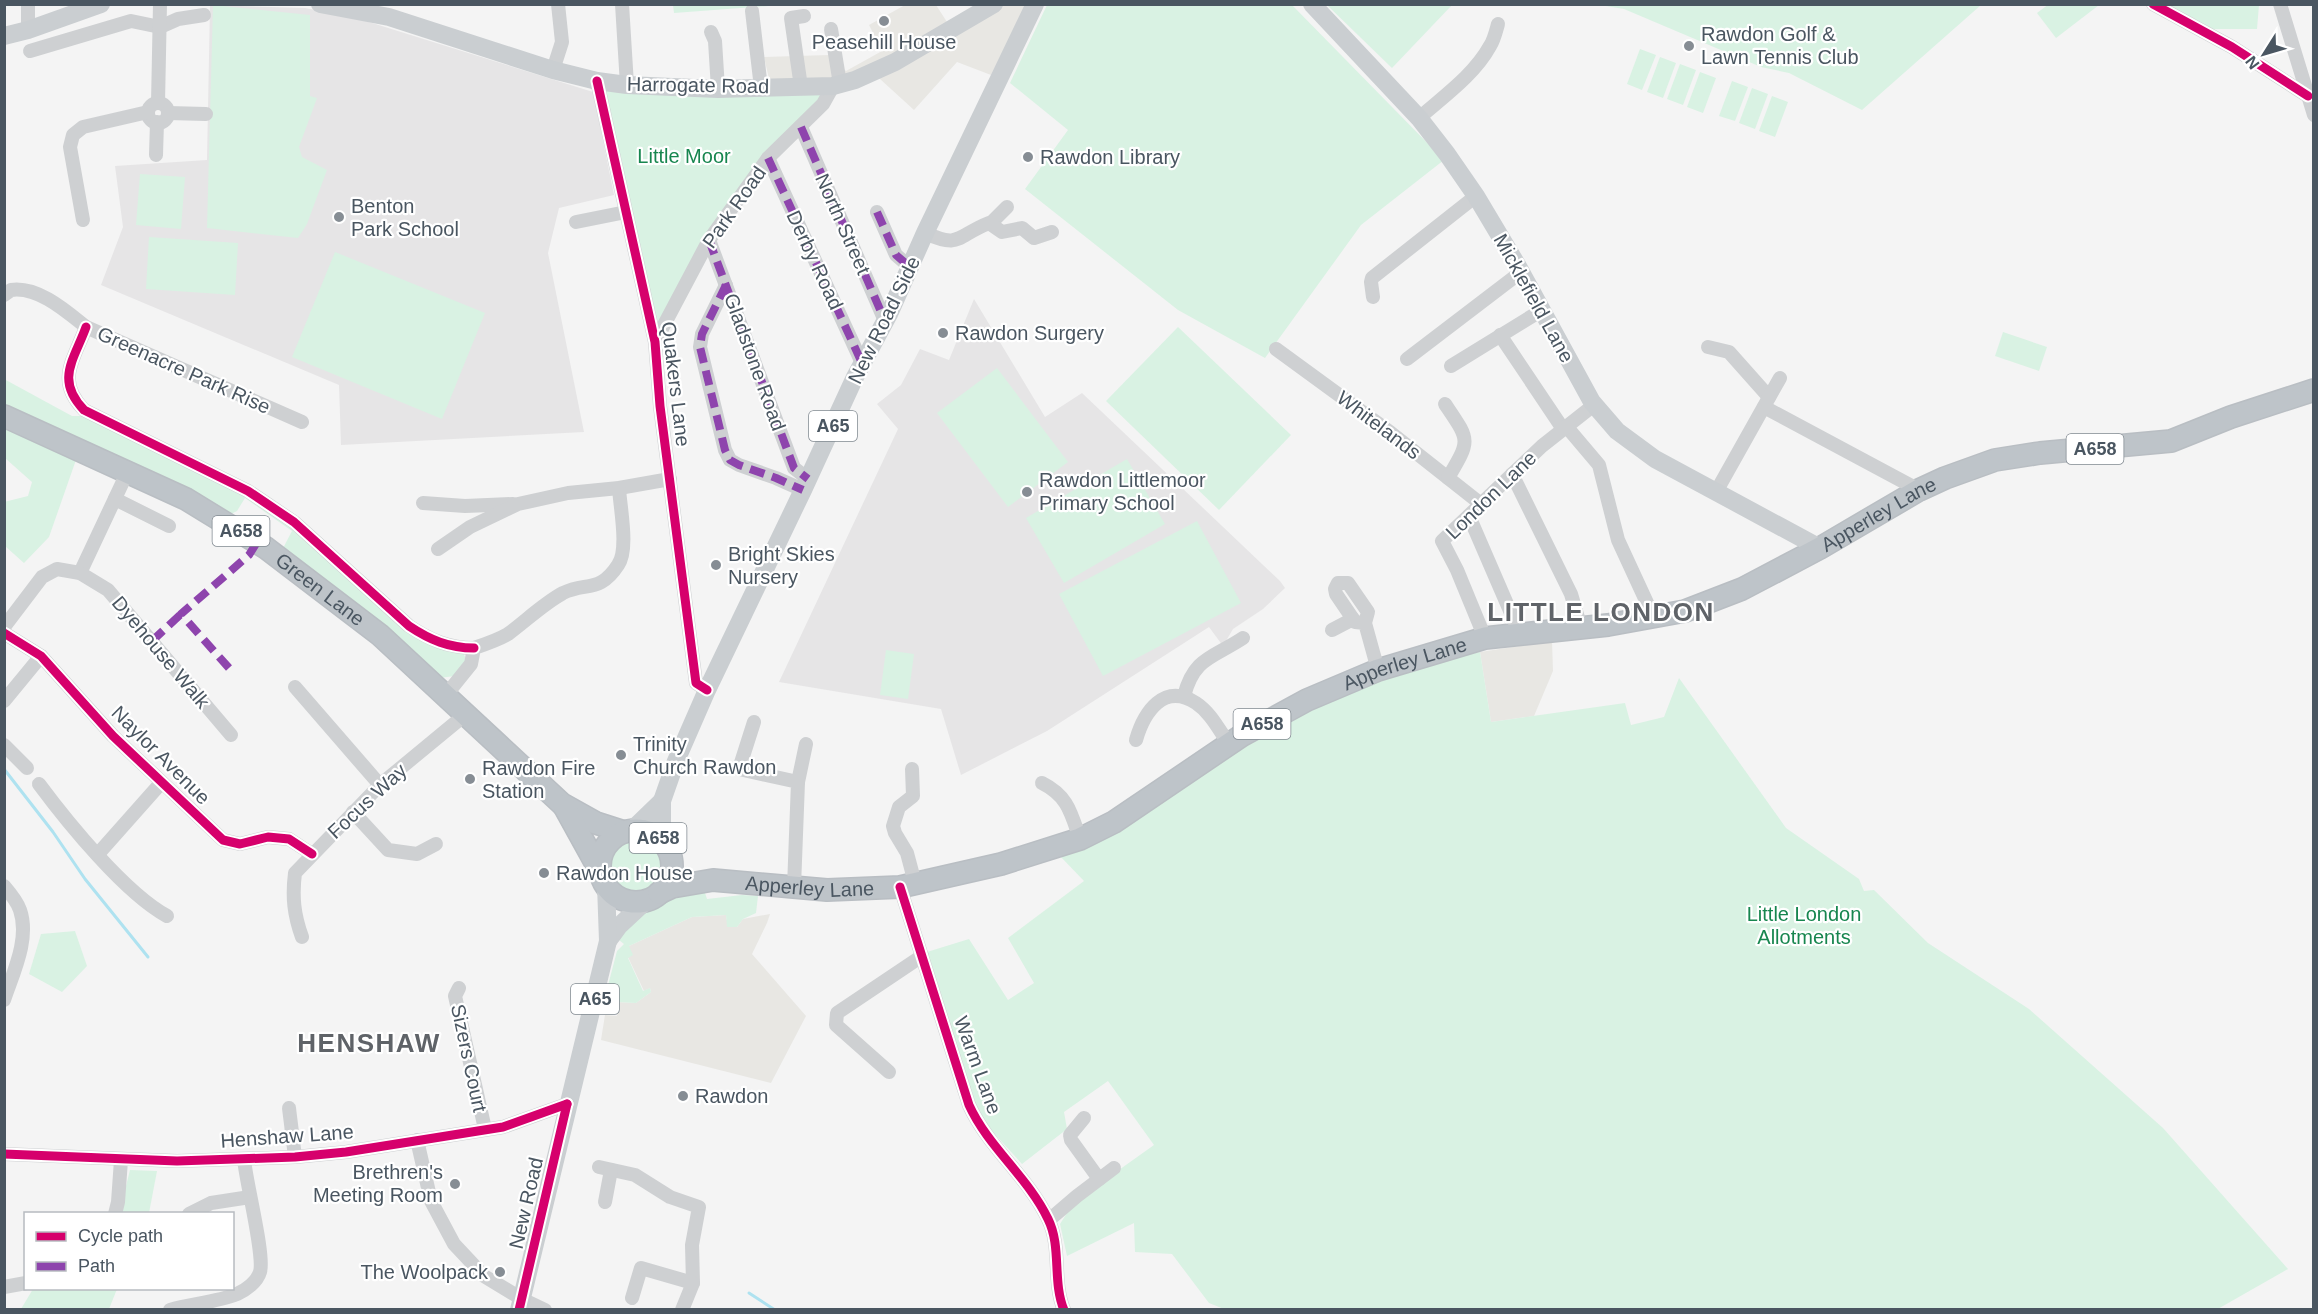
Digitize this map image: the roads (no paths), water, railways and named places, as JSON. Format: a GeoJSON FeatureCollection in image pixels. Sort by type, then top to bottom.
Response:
{"type":"FeatureCollection","features":[{"type":"Feature","properties":{"kind":"highway","name":"Apperley Lane"},"geometry":{"type":"LineString","coordinates":[[653,896],[672,886],[713,880],[827,890],[907,885],[1001,864],[1080,839],[1114,822],[1229,744],[1307,700],[1378,670],[1485,638],[1654,618],[1713,602],[1820,548],[1919,490],[1995,460],[2040,453],[2171,441],[2231,417],[2313,390]]}},
{"type":"Feature","properties":{"kind":"highway","name":"Green Lane"},"geometry":{"type":"LineString","coordinates":[[4,416],[186,499],[266,548],[380,635],[562,804],[603,826],[628,831]]}},
{"type":"Feature","properties":{"kind":"highway","name":"Green Lane"},"geometry":{"type":"LineString","coordinates":[[562,804],[603,879]]}},
{"type":"Feature","properties":{"kind":"highway","name":"A658"},"geometry":{"type":"LineString","coordinates":[[628,831],[647,832],[657,837],[667,850],[670,876],[653,896],[636,902],[624,900],[614,894],[603,879],[600,865],[610,840],[628,831]]}},
{"type":"Feature","properties":{"kind":"highway","name":"Apperley Lane"},"geometry":{"type":"LineString","coordinates":[[667,850],[691,869],[713,880]]}},
{"type":"Feature","properties":{"kind":"main road"},"geometry":{"type":"LineString","coordinates":[[4,36],[28,30],[101,4]]}},
{"type":"Feature","properties":{"kind":"main road","name":"Harrogate Road"},"geometry":{"type":"LineString","coordinates":[[320,4],[390,11],[554,70],[597,81],[627,85],[718,89],[837,85],[874,73],[994,4]]}},
{"type":"Feature","properties":{"kind":"main road","name":"New Road Side"},"geometry":{"type":"LineString","coordinates":[[667,850],[662,824],[662,801],[707,690],[1035,4]]}},
{"type":"Feature","properties":{"kind":"main road","name":"Micklefield Lane"},"geometry":{"type":"LineString","coordinates":[[1312,4],[1419,117],[1476,196],[1521,272],[1594,405],[1617,431],[1635,446],[1820,548]]}},
{"type":"Feature","properties":{"kind":"main road","name":"Micklefield Lane"},"geometry":{"type":"LineString","coordinates":[[1800,537],[1839,537]]}},
{"type":"Feature","properties":{"kind":"main road","name":"New Road Side"},"geometry":{"type":"LineString","coordinates":[[628,831],[662,801]]}},
{"type":"Feature","properties":{"kind":"main road","name":"New Road"},"geometry":{"type":"LineString","coordinates":[[520,1304],[608,941],[603,879]]}},
{"type":"Feature","properties":{"kind":"main road","name":"New Road"},"geometry":{"type":"LineString","coordinates":[[608,941],[619,926],[653,896]]}},
{"type":"Feature","properties":{"kind":"street"},"geometry":{"type":"LineString","coordinates":[[28,4],[28,30]]}},
{"type":"Feature","properties":{"kind":"street"},"geometry":{"type":"LineString","coordinates":[[156,155],[160,4]]}},
{"type":"Feature","properties":{"kind":"street"},"geometry":{"type":"LineString","coordinates":[[554,70],[562,42],[558,4]]}},
{"type":"Feature","properties":{"kind":"street"},"geometry":{"type":"LineString","coordinates":[[622,4],[627,85]]}},
{"type":"Feature","properties":{"kind":"street"},"geometry":{"type":"LineString","coordinates":[[2153,4],[2232,47],[2308,96]]}},
{"type":"Feature","properties":{"kind":"street"},"geometry":{"type":"LineString","coordinates":[[2280,4],[2313,115]]}},
{"type":"Feature","properties":{"kind":"street"},"geometry":{"type":"LineString","coordinates":[[752,11],[761,88]]}},
{"type":"Feature","properties":{"kind":"street"},"geometry":{"type":"LineString","coordinates":[[30,51],[131,21],[160,27],[178,19],[204,15]]}},
{"type":"Feature","properties":{"kind":"street"},"geometry":{"type":"LineString","coordinates":[[801,87],[791,18],[804,16]]}},
{"type":"Feature","properties":{"kind":"street"},"geometry":{"type":"LineString","coordinates":[[1419,117],[1463,80],[1479,62],[1491,45],[1498,24]]}},
{"type":"Feature","properties":{"kind":"street"},"geometry":{"type":"LineString","coordinates":[[831,29],[837,85]]}},
{"type":"Feature","properties":{"kind":"street"},"geometry":{"type":"LineString","coordinates":[[711,32],[715,41],[718,89]]}},
{"type":"Feature","properties":{"kind":"street","name":"Quakers Lane"},"geometry":{"type":"LineString","coordinates":[[597,81],[655,342],[660,406],[696,683],[707,690]]}},
{"type":"Feature","properties":{"kind":"street","name":"Park Road"},"geometry":{"type":"LineString","coordinates":[[655,342],[709,240],[768,158],[823,104],[837,85]]}},
{"type":"Feature","properties":{"kind":"street"},"geometry":{"type":"LineString","coordinates":[[83,220],[70,147],[73,135],[83,127],[158,113],[206,114]]}},
{"type":"Feature","properties":{"kind":"street","name":"North Street"},"geometry":{"type":"LineString","coordinates":[[801,127],[885,321]]}},
{"type":"Feature","properties":{"kind":"street","name":"Derby Road"},"geometry":{"type":"LineString","coordinates":[[768,158],[862,363]]}},
{"type":"Feature","properties":{"kind":"street"},"geometry":{"type":"LineString","coordinates":[[1373,297],[1372,278],[1476,196]]}},
{"type":"Feature","properties":{"kind":"street"},"geometry":{"type":"LineString","coordinates":[[925,232],[945,242],[956,241],[972,230],[990,224],[1007,207]]}},
{"type":"Feature","properties":{"kind":"street"},"geometry":{"type":"LineString","coordinates":[[576,222],[626,212]]}},
{"type":"Feature","properties":{"kind":"street"},"geometry":{"type":"LineString","coordinates":[[877,212],[896,255],[910,267]]}},
{"type":"Feature","properties":{"kind":"street"},"geometry":{"type":"LineString","coordinates":[[990,224],[1002,232],[1022,228],[1034,238],[1052,232]]}},
{"type":"Feature","properties":{"kind":"street","name":"Gladstone Road"},"geometry":{"type":"LineString","coordinates":[[709,240],[794,468],[806,485]]}},
{"type":"Feature","properties":{"kind":"street"},"geometry":{"type":"LineString","coordinates":[[1407,359],[1521,272]]}},
{"type":"Feature","properties":{"kind":"street"},"geometry":{"type":"LineString","coordinates":[[726,285],[702,334],[700,347],[725,450],[730,460],[739,465],[776,478],[806,485]]}},
{"type":"Feature","properties":{"kind":"street","name":"Greenacre Park Rise"},"geometry":{"type":"LineString","coordinates":[[5,294],[18,289],[28,291],[59,305],[86,327],[302,422]]}},
{"type":"Feature","properties":{"kind":"street"},"geometry":{"type":"LineString","coordinates":[[1452,366],[1542,310]]}},
{"type":"Feature","properties":{"kind":"street"},"geometry":{"type":"LineString","coordinates":[[86,327],[68,371],[68,387],[74,400],[84,410],[248,491],[294,522],[409,626],[426,637],[449,646],[474,648],[507,635],[542,606],[566,592],[595,586],[606,578],[620,564],[623,549],[619,488]]}},
{"type":"Feature","properties":{"kind":"street"},"geometry":{"type":"LineString","coordinates":[[1500,335],[1565,427],[1599,465],[1618,540],[1654,618]]}},
{"type":"Feature","properties":{"kind":"street"},"geometry":{"type":"LineString","coordinates":[[1708,347],[1728,352],[1767,402],[1919,490]]}},
{"type":"Feature","properties":{"kind":"street","name":"Whitelands"},"geometry":{"type":"LineString","coordinates":[[1276,349],[1391,433],[1481,504]]}},
{"type":"Feature","properties":{"kind":"street"},"geometry":{"type":"LineString","coordinates":[[1716,492],[1780,378]]}},
{"type":"Feature","properties":{"kind":"street"},"geometry":{"type":"LineString","coordinates":[[1445,404],[1463,431],[1465,449],[1448,478]]}},
{"type":"Feature","properties":{"kind":"street","name":"London Lane"},"geometry":{"type":"LineString","coordinates":[[1485,638],[1457,570],[1442,541],[1512,474],[1565,427],[1594,405]]}},
{"type":"Feature","properties":{"kind":"street"},"geometry":{"type":"LineString","coordinates":[[80,573],[127,472]]}},
{"type":"Feature","properties":{"kind":"street"},"geometry":{"type":"LineString","coordinates":[[1512,474],[1571,594],[1581,628]]}},
{"type":"Feature","properties":{"kind":"street"},"geometry":{"type":"LineString","coordinates":[[423,504],[465,506],[518,504],[670,479]]}},
{"type":"Feature","properties":{"kind":"street"},"geometry":{"type":"LineString","coordinates":[[115,499],[170,526]]}},
{"type":"Feature","properties":{"kind":"street"},"geometry":{"type":"LineString","coordinates":[[438,549],[470,527],[518,504]]}},
{"type":"Feature","properties":{"kind":"street"},"geometry":{"type":"LineString","coordinates":[[1469,516],[1520,634]]}},
{"type":"Feature","properties":{"kind":"street","name":"Dyehouse Walk"},"geometry":{"type":"LineString","coordinates":[[4,627],[42,577],[57,569],[80,573],[108,590],[231,735]]}},
{"type":"Feature","properties":{"kind":"street"},"geometry":{"type":"LineString","coordinates":[[1332,630],[1359,621],[1378,670]]}},
{"type":"Feature","properties":{"kind":"street","name":"Naylor Avenue"},"geometry":{"type":"LineString","coordinates":[[4,633],[41,656],[113,735],[223,840],[240,844],[268,837],[289,839],[312,854]]}},
{"type":"Feature","properties":{"kind":"street"},"geometry":{"type":"LineString","coordinates":[[1184,696],[1190,679],[1206,658],[1243,638]]}},
{"type":"Feature","properties":{"kind":"street"},"geometry":{"type":"LineString","coordinates":[[446,695],[471,664],[474,648]]}},
{"type":"Feature","properties":{"kind":"street"},"geometry":{"type":"LineString","coordinates":[[4,701],[41,656]]}},
{"type":"Feature","properties":{"kind":"street"},"geometry":{"type":"LineString","coordinates":[[295,687],[380,784]]}},
{"type":"Feature","properties":{"kind":"street"},"geometry":{"type":"LineString","coordinates":[[1136,740],[1143,719],[1151,708],[1160,700],[1170,696],[1184,696],[1211,717],[1229,744]]}},
{"type":"Feature","properties":{"kind":"street","name":"Focus Way"},"geometry":{"type":"LineString","coordinates":[[302,937],[295,918],[293,892],[295,873],[380,784],[466,714]]}},
{"type":"Feature","properties":{"kind":"street"},"geometry":{"type":"LineString","coordinates":[[754,722],[739,769],[798,782]]}},
{"type":"Feature","properties":{"kind":"street"},"geometry":{"type":"LineString","coordinates":[[794,887],[798,782],[807,744]]}},
{"type":"Feature","properties":{"kind":"street"},"geometry":{"type":"LineString","coordinates":[[4,745],[27,768]]}},
{"type":"Feature","properties":{"kind":"street","name":"Warm Lane"},"geometry":{"type":"LineString","coordinates":[[912,769],[913,796],[899,807],[893,826],[908,853],[907,885],[922,956],[969,1105],[978,1123],[1018,1172],[1050,1220],[1057,1256],[1060,1300],[1064,1310]]}},
{"type":"Feature","properties":{"kind":"street"},"geometry":{"type":"LineString","coordinates":[[98,854],[161,783]]}},
{"type":"Feature","properties":{"kind":"street"},"geometry":{"type":"LineString","coordinates":[[1042,783],[1056,790],[1064,798],[1080,839]]}},
{"type":"Feature","properties":{"kind":"street"},"geometry":{"type":"LineString","coordinates":[[39,784],[60,813],[98,854],[155,910],[167,916]]}},
{"type":"Feature","properties":{"kind":"street"},"geometry":{"type":"LineString","coordinates":[[353,812],[388,850],[417,854],[436,844]]}},
{"type":"Feature","properties":{"kind":"street"},"geometry":{"type":"LineString","coordinates":[[4,886],[19,909],[23,924],[23,938],[4,1000]]}},
{"type":"Feature","properties":{"kind":"street"},"geometry":{"type":"LineString","coordinates":[[888,1072],[836,1025],[837,1013],[922,956]]}},
{"type":"Feature","properties":{"kind":"street","name":"Sizers Court"},"geometry":{"type":"LineString","coordinates":[[459,988],[454,996],[485,1130]]}},
{"type":"Feature","properties":{"kind":"street","name":"Henshaw Lane"},"geometry":{"type":"LineString","coordinates":[[4,1154],[121,1160],[295,1157],[346,1152],[485,1130],[523,1121],[567,1104]]}},
{"type":"Feature","properties":{"kind":"street"},"geometry":{"type":"LineString","coordinates":[[289,1108],[295,1157]]}},
{"type":"Feature","properties":{"kind":"street"},"geometry":{"type":"LineString","coordinates":[[1084,1118],[1070,1135],[1100,1179]]}},
{"type":"Feature","properties":{"kind":"street"},"geometry":{"type":"LineString","coordinates":[[417,1140],[431,1201],[454,1244],[484,1276],[520,1304],[545,1310]]}},
{"type":"Feature","properties":{"kind":"street"},"geometry":{"type":"LineString","coordinates":[[170,1310],[230,1296],[251,1285],[260,1273],[261,1259],[244,1159]]}},
{"type":"Feature","properties":{"kind":"street"},"geometry":{"type":"LineString","coordinates":[[116,1212],[121,1160]]}},
{"type":"Feature","properties":{"kind":"street"},"geometry":{"type":"LineString","coordinates":[[604,1202],[605,1168],[635,1175],[670,1197],[701,1201],[692,1245],[693,1283],[682,1310]]}},
{"type":"Feature","properties":{"kind":"street"},"geometry":{"type":"LineString","coordinates":[[1050,1220],[1114,1168]]}},
{"type":"Feature","properties":{"kind":"street"},"geometry":{"type":"LineString","coordinates":[[193,1212],[211,1203],[250,1197]]}},
{"type":"Feature","properties":{"kind":"street"},"geometry":{"type":"LineString","coordinates":[[632,1298],[642,1262],[693,1283]]}},
{"type":"Feature","properties":{"kind":"street"},"geometry":{"type":"LineString","coordinates":[[4,1287],[24,1283]]}},
{"type":"Feature","properties":{"kind":"street"},"geometry":{"type":"LineString","coordinates":[[230,1296],[235,1310]]}},
{"type":"Feature","properties":{"kind":"waterway"},"geometry":{"type":"LineString","coordinates":[[4,769],[53,832],[85,879],[148,957]]}},
{"type":"Feature","properties":{"kind":"waterway"},"geometry":{"type":"LineString","coordinates":[[749,1293],[775,1310]]}},
{"type":"Feature","properties":{"kind":"place","name":"Peasehill House"},"geometry":{"type":"Point","coordinates":[884,21]}},
{"type":"Feature","properties":{"kind":"place","name":"Rawdon Golf & Lawn Tennis Club"},"geometry":{"type":"Point","coordinates":[1689,46]}},
{"type":"Feature","properties":{"kind":"place","name":"Rawdon Library"},"geometry":{"type":"Point","coordinates":[1028,157]}},
{"type":"Feature","properties":{"kind":"place","name":"Benton Park School"},"geometry":{"type":"Point","coordinates":[339,217]}},
{"type":"Feature","properties":{"kind":"place","name":"Rawdon Surgery"},"geometry":{"type":"Point","coordinates":[943,333]}},
{"type":"Feature","properties":{"kind":"place","name":"Rawdon Littlemoor Primary School"},"geometry":{"type":"Point","coordinates":[1027,492]}},
{"type":"Feature","properties":{"kind":"place","name":"Bright Skies Nursery"},"geometry":{"type":"Point","coordinates":[716,565]}},
{"type":"Feature","properties":{"kind":"place","name":"Trinity Church Rawdon"},"geometry":{"type":"Point","coordinates":[621,755]}},
{"type":"Feature","properties":{"kind":"place","name":"Rawdon Fire Station"},"geometry":{"type":"Point","coordinates":[470,779]}},
{"type":"Feature","properties":{"kind":"place","name":"Rawdon House"},"geometry":{"type":"Point","coordinates":[544,873]}},
{"type":"Feature","properties":{"kind":"place","name":"Rawdon"},"geometry":{"type":"Point","coordinates":[683,1096]}},
{"type":"Feature","properties":{"kind":"place","name":"Brethren's Meeting Room"},"geometry":{"type":"Point","coordinates":[455,1184]}},
{"type":"Feature","properties":{"kind":"place","name":"The Woolpack"},"geometry":{"type":"Point","coordinates":[500,1272]}},
{"type":"Feature","properties":{"kind":"district","name":"LITTLE LONDON"},"geometry":{"type":"Point","coordinates":[1601,612]}},
{"type":"Feature","properties":{"kind":"district","name":"HENSHAW"},"geometry":{"type":"Point","coordinates":[369,1043]}},
{"type":"Feature","properties":{"kind":"park label","name":"Little Moor"},"geometry":{"type":"Point","coordinates":[684,156]}},
{"type":"Feature","properties":{"kind":"park label","name":"Little London Allotments"},"geometry":{"type":"Point","coordinates":[1804,926]}}]}
